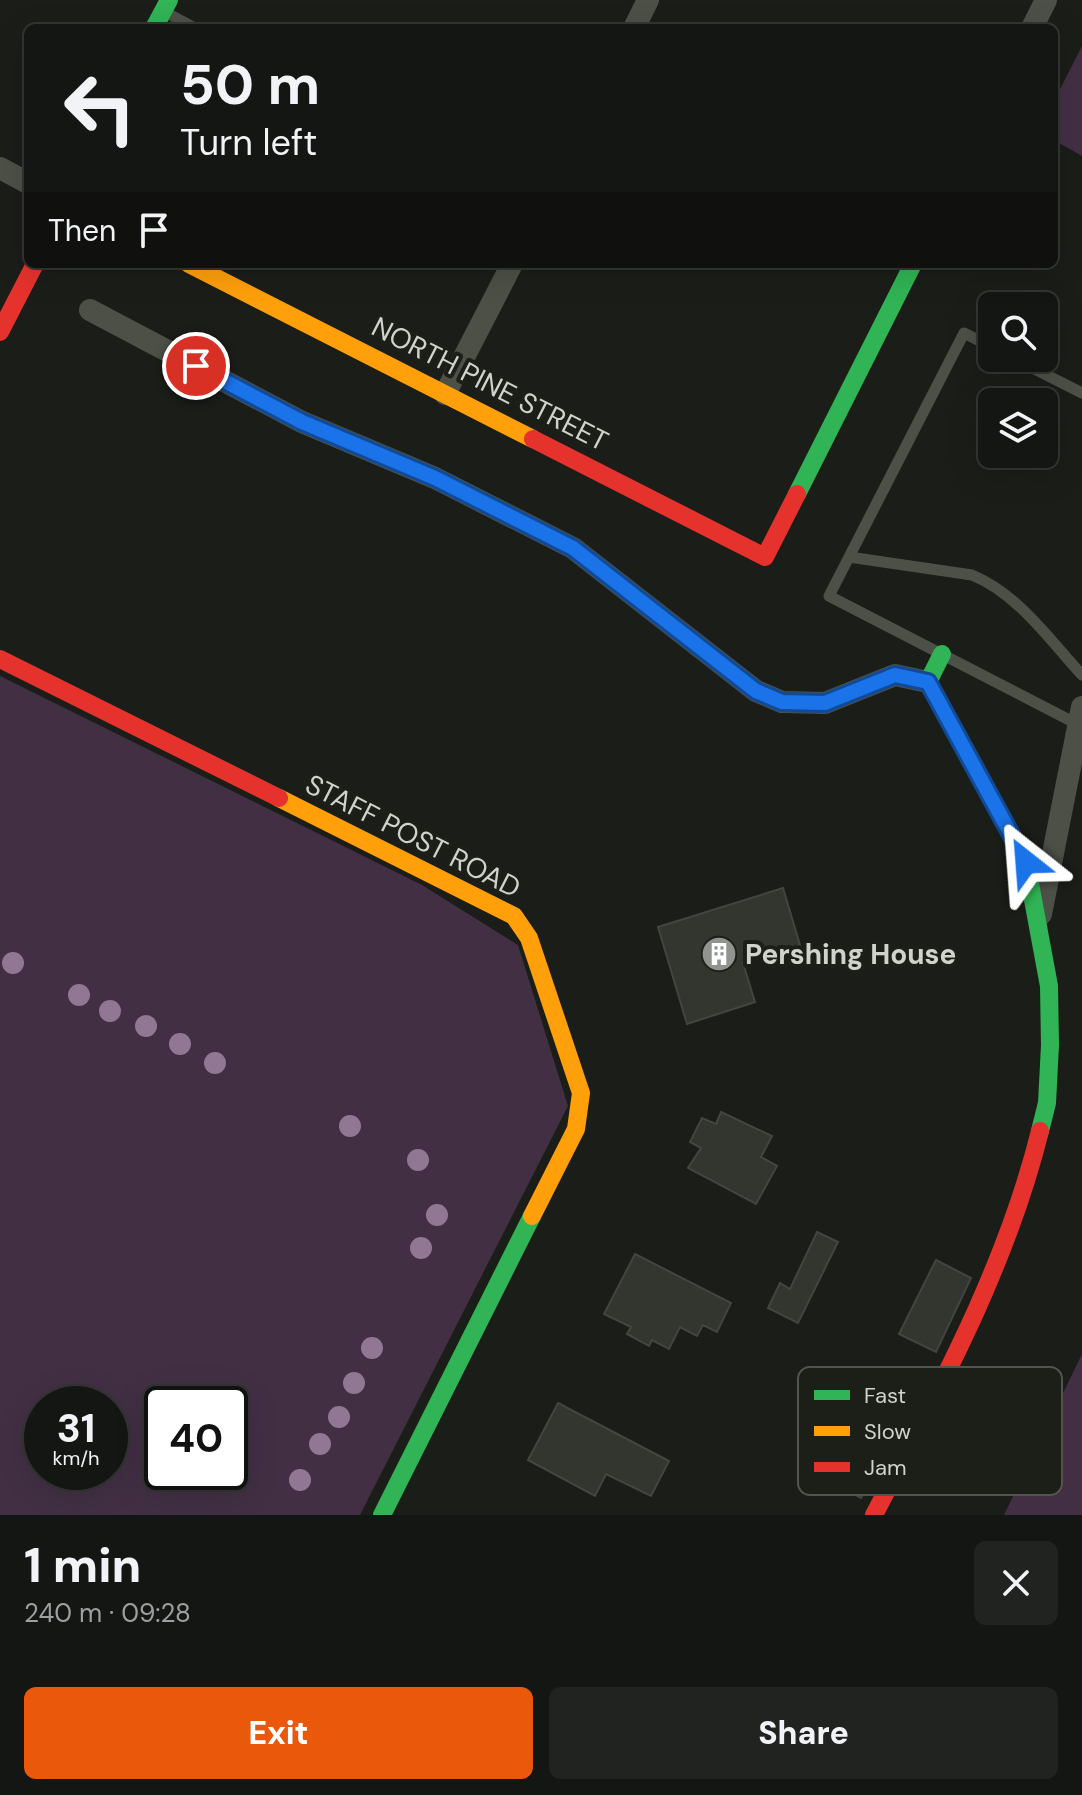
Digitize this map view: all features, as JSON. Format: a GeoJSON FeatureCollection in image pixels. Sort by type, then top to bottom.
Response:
{"type":"FeatureCollection","features":[{"type":"Feature","properties":{"kind":"street"},"geometry":{"type":"LineString","coordinates":[[636,24],[648,0]]}},
{"type":"Feature","properties":{"kind":"street"},"geometry":{"type":"LineString","coordinates":[[1034,24],[1046,0]]}},
{"type":"Feature","properties":{"kind":"street"},"geometry":{"type":"LineString","coordinates":[[0,168],[24,181]]}},
{"type":"Feature","properties":{"kind":"street"},"geometry":{"type":"LineString","coordinates":[[0,332],[33,268]]}},
{"type":"Feature","properties":{"kind":"street","name":"NORTH PINE STREET"},"geometry":{"type":"LineString","coordinates":[[197,268],[765,557],[911,268]]}},
{"type":"Feature","properties":{"kind":"street"},"geometry":{"type":"LineString","coordinates":[[445,394],[510,268]]}},
{"type":"Feature","properties":{"kind":"street"},"geometry":{"type":"LineString","coordinates":[[90,310],[302,422],[435,478],[573,548],[756,691],[782,702],[825,703],[895,675],[928,682],[1026,862],[1049,986],[1047,1103],[1030,1172],[994,1273],[947,1367]]}},
{"type":"Feature","properties":{"kind":"street"},"geometry":{"type":"LineString","coordinates":[[928,682],[942,654]]}},
{"type":"Feature","properties":{"kind":"street","name":"STAFF POST ROAD"},"geometry":{"type":"LineString","coordinates":[[0,659],[514,916],[529,938],[581,1093],[576,1129],[382,1515]]}},
{"type":"Feature","properties":{"kind":"street"},"geometry":{"type":"LineString","coordinates":[[1039,923],[1081,720]]}},
{"type":"Feature","properties":{"kind":"street"},"geometry":{"type":"LineString","coordinates":[[874,1515],[884,1495]]}},
{"type":"Feature","properties":{"kind":"lane"},"geometry":{"type":"LineString","coordinates":[[162,13],[186,24]]}},
{"type":"Feature","properties":{"kind":"lane"},"geometry":{"type":"LineString","coordinates":[[978,340],[964,333],[829,596],[1081,720]]}},
{"type":"Feature","properties":{"kind":"lane"},"geometry":{"type":"LineString","coordinates":[[1041,372],[1082,393]]}},
{"type":"Feature","properties":{"kind":"lane"},"geometry":{"type":"LineString","coordinates":[[849,557],[972,575],[987,581],[1009,597],[1082,675]]}},
{"type":"Feature","properties":{"kind":"shaded area"},"geometry":{"type":"Polygon","coordinates":[[[1082,46],[1082,156],[1058,142],[1058,93],[1082,46]]]}},
{"type":"Feature","properties":{"kind":"shaded area"},"geometry":{"type":"Polygon","coordinates":[[[0,676],[422,885],[518,945],[568,1106],[360,1515],[0,1515],[0,676]]]}},
{"type":"Feature","properties":{"kind":"shaded area"},"geometry":{"type":"Polygon","coordinates":[[[1082,1354],[1082,1515],[1004,1515],[1014,1495],[1062,1495],[1062,1395],[1082,1354]]]}},
{"type":"Feature","properties":{"kind":"building","name":"Pershing House"},"geometry":{"type":"Polygon","coordinates":[[[783,888],[800,945],[743,963],[755,1002],[687,1024],[658,927],[783,888]]]}},
{"type":"Feature","properties":{"kind":"building"},"geometry":{"type":"Polygon","coordinates":[[[721,1112],[772,1136],[761,1157],[777,1166],[756,1204],[688,1168],[701,1148],[690,1142],[702,1118],[716,1124],[721,1112]]]}},
{"type":"Feature","properties":{"kind":"building"},"geometry":{"type":"Polygon","coordinates":[[[817,1232],[838,1242],[798,1323],[768,1308],[780,1283],[790,1289],[817,1232]]]}},
{"type":"Feature","properties":{"kind":"building"},"geometry":{"type":"Polygon","coordinates":[[[635,1254],[731,1303],[717,1332],[703,1325],[697,1336],[680,1327],[669,1349],[652,1340],[649,1346],[627,1334],[631,1327],[604,1314],[635,1254]]]}},
{"type":"Feature","properties":{"kind":"building"},"geometry":{"type":"Polygon","coordinates":[[[936,1260],[971,1278],[936,1352],[899,1334],[936,1260]]]}},
{"type":"Feature","properties":{"kind":"building"},"geometry":{"type":"Polygon","coordinates":[[[558,1403],[669,1461],[651,1496],[606,1474],[595,1496],[528,1460],[558,1403]]]}},
{"type":"Feature","properties":{"kind":"traffic: fast"},"geometry":{"type":"LineString","coordinates":[[156,24],[169,0]]}},
{"type":"Feature","properties":{"kind":"traffic: fast"},"geometry":{"type":"LineString","coordinates":[[797,494],[911,268]]}},
{"type":"Feature","properties":{"kind":"traffic: fast"},"geometry":{"type":"LineString","coordinates":[[942,654],[928,682],[1026,862],[1049,986],[1047,1103],[1040,1131]]}},
{"type":"Feature","properties":{"kind":"traffic: fast"},"geometry":{"type":"LineString","coordinates":[[382,1515],[532,1216]]}},
{"type":"Feature","properties":{"kind":"traffic: slow"},"geometry":{"type":"LineString","coordinates":[[197,268],[533,439]]}},
{"type":"Feature","properties":{"kind":"traffic: slow"},"geometry":{"type":"LineString","coordinates":[[279,798],[514,916],[529,938],[581,1093],[576,1129],[532,1216]]}},
{"type":"Feature","properties":{"kind":"traffic: jam"},"geometry":{"type":"LineString","coordinates":[[0,332],[33,268]]}},
{"type":"Feature","properties":{"kind":"traffic: jam"},"geometry":{"type":"LineString","coordinates":[[533,439],[765,557],[797,494]]}},
{"type":"Feature","properties":{"kind":"traffic: jam"},"geometry":{"type":"LineString","coordinates":[[0,659],[279,798]]}},
{"type":"Feature","properties":{"kind":"traffic: jam"},"geometry":{"type":"LineString","coordinates":[[950,1367],[1009,1231],[1040,1131]]}},
{"type":"Feature","properties":{"kind":"traffic: jam"},"geometry":{"type":"LineString","coordinates":[[874,1515],[884,1495]]}},
{"type":"Feature","properties":{"kind":"place","name":"Pershing House"},"geometry":{"type":"Point","coordinates":[719,954]}},
{"type":"Feature","properties":{"kind":"route"},"geometry":{"type":"LineString","coordinates":[[196,366],[302,422],[435,478],[573,548],[756,691],[782,702],[825,703],[895,675],[928,682],[1026,862]]}}]}
